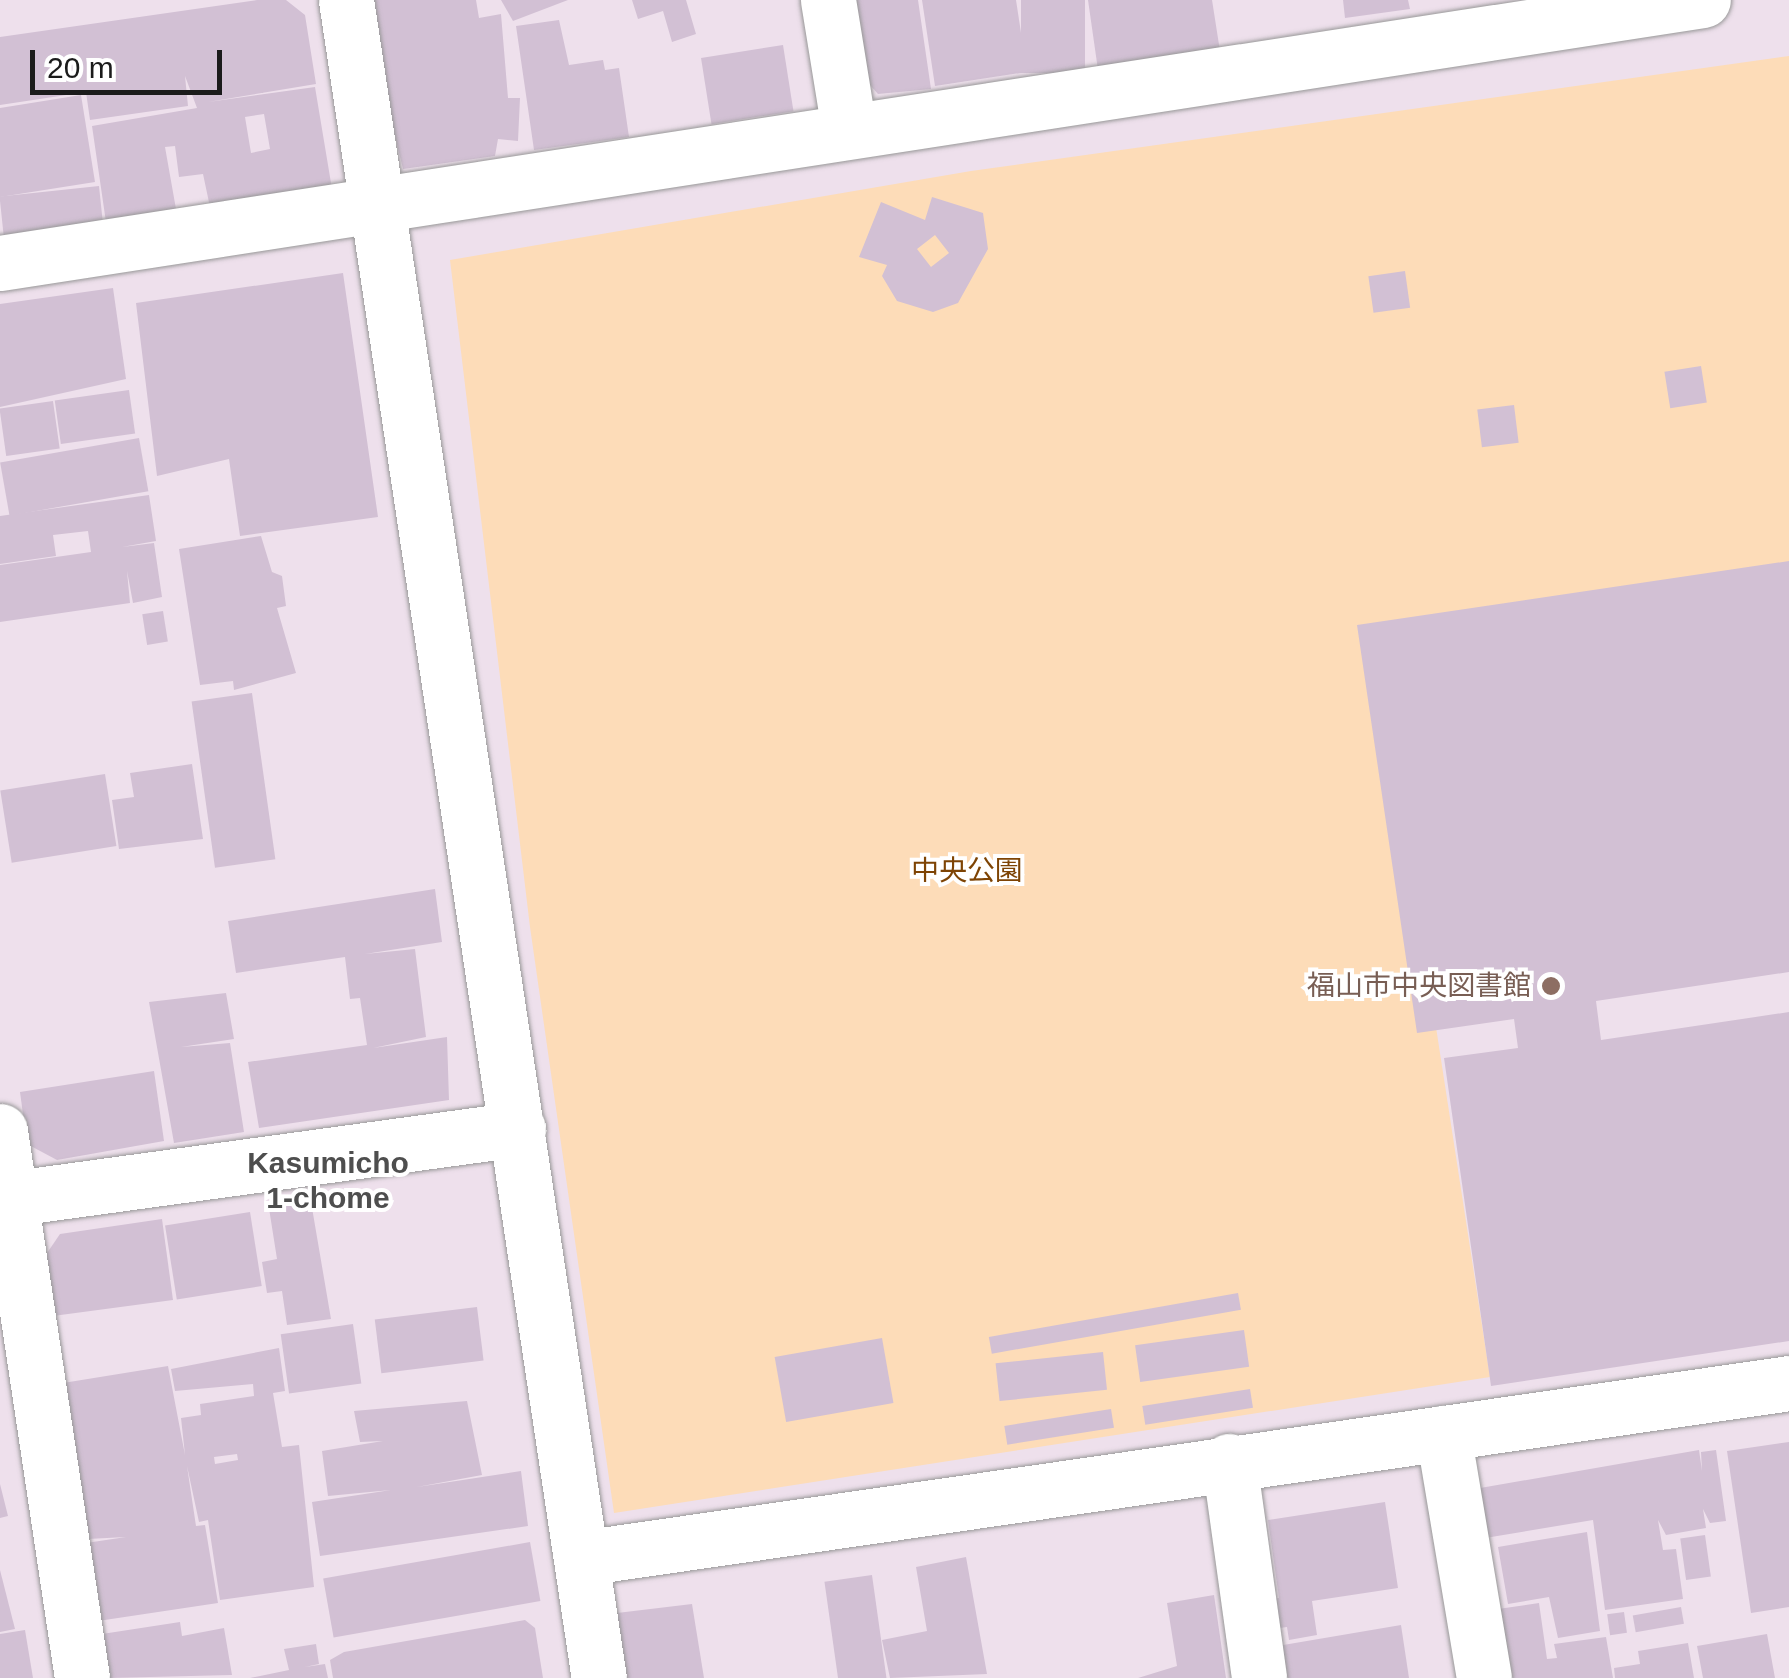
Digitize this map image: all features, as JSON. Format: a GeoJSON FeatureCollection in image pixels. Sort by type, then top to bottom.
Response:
{"type":"FeatureCollection","features":[{"type":"Feature","properties":{"kind":"street"},"geometry":{"type":"LineString","coordinates":[[346,0],[599,1678]]}},
{"type":"Feature","properties":{"kind":"street"},"geometry":{"type":"LineString","coordinates":[[828,0],[849,130]]}},
{"type":"Feature","properties":{"kind":"street"},"geometry":{"type":"LineString","coordinates":[[0,264],[1703,0]]}},
{"type":"Feature","properties":{"kind":"street"},"geometry":{"type":"LineString","coordinates":[[5,1200],[518,1129]]}},
{"type":"Feature","properties":{"kind":"street"},"geometry":{"type":"LineString","coordinates":[[0,1131],[5,1200],[82,1678]]}},
{"type":"Feature","properties":{"kind":"street"},"geometry":{"type":"LineString","coordinates":[[581,1558],[1229,1461],[1789,1383]]}},
{"type":"Feature","properties":{"kind":"street"},"geometry":{"type":"LineString","coordinates":[[1443,1433],[1484,1678]]}},
{"type":"Feature","properties":{"kind":"street"},"geometry":{"type":"LineString","coordinates":[[1229,1461],[1259,1678]]}},
{"type":"Feature","properties":{"kind":"green space","name":"中央公園"},"geometry":{"type":"Polygon","coordinates":[[[1789,56],[1789,569],[1375,632],[1490,1377],[614,1513],[530,927],[450,260],[971,171],[1789,56]]]}},
{"type":"Feature","properties":{"kind":"building"},"geometry":{"type":"Polygon","coordinates":[[[257,0],[286,0],[305,15],[316,84],[208,102],[315,87],[335,207],[214,226],[203,174],[179,177],[175,146],[165,147],[179,226],[108,236],[92,126],[197,108],[185,76],[188,106],[90,120],[86,92],[0,105],[0,37],[257,0]],[[264,114],[245,117],[251,153],[270,149],[264,114]]]}},
{"type":"Feature","properties":{"kind":"building"},"geometry":{"type":"Polygon","coordinates":[[[362,0],[476,0],[479,18],[501,14],[508,98],[520,98],[518,141],[498,139],[495,156],[403,169],[362,0]]]}},
{"type":"Feature","properties":{"kind":"building"},"geometry":{"type":"Polygon","coordinates":[[[501,0],[568,0],[513,21],[501,0]]]}},
{"type":"Feature","properties":{"kind":"building"},"geometry":{"type":"Polygon","coordinates":[[[632,0],[686,0],[696,34],[672,42],[663,11],[638,19],[632,0]]]}},
{"type":"Feature","properties":{"kind":"building"},"geometry":{"type":"Polygon","coordinates":[[[851,0],[918,0],[931,89],[878,94],[861,75],[851,0]]]}},
{"type":"Feature","properties":{"kind":"building"},"geometry":{"type":"Polygon","coordinates":[[[922,0],[1016,0],[1027,72],[935,86],[922,0]]]}},
{"type":"Feature","properties":{"kind":"building"},"geometry":{"type":"Polygon","coordinates":[[[1021,0],[1085,0],[1085,73],[1021,73],[1021,0]]]}},
{"type":"Feature","properties":{"kind":"building"},"geometry":{"type":"Polygon","coordinates":[[[1088,0],[1212,0],[1220,51],[1098,70],[1088,0]]]}},
{"type":"Feature","properties":{"kind":"building"},"geometry":{"type":"Polygon","coordinates":[[[1343,0],[1408,0],[1410,9],[1345,18],[1343,0]]]}},
{"type":"Feature","properties":{"kind":"building"},"geometry":{"type":"Polygon","coordinates":[[[559,20],[569,65],[603,60],[605,70],[619,68],[629,137],[534,150],[516,26],[559,20]]]}},
{"type":"Feature","properties":{"kind":"building"},"geometry":{"type":"Polygon","coordinates":[[[783,45],[793,111],[712,124],[701,58],[783,45]]]}},
{"type":"Feature","properties":{"kind":"building"},"geometry":{"type":"Polygon","coordinates":[[[81,95],[95,182],[0,197],[0,108],[81,95]]]}},
{"type":"Feature","properties":{"kind":"building"},"geometry":{"type":"Polygon","coordinates":[[[99,186],[105,240],[5,250],[0,196],[99,186]]]}},
{"type":"Feature","properties":{"kind":"building"},"geometry":{"type":"Polygon","coordinates":[[[932,197],[983,213],[988,249],[958,303],[933,312],[897,301],[882,276],[887,265],[859,257],[881,202],[925,220],[932,197]],[[935,235],[917,249],[931,267],[949,253],[935,235]]]}},
{"type":"Feature","properties":{"kind":"building"},"geometry":{"type":"Polygon","coordinates":[[[1405,271],[1410,308],[1374,313],[1368,276],[1405,271]]]}},
{"type":"Feature","properties":{"kind":"building"},"geometry":{"type":"Polygon","coordinates":[[[343,273],[378,517],[240,536],[229,459],[157,476],[136,303],[343,273]]]}},
{"type":"Feature","properties":{"kind":"building"},"geometry":{"type":"Polygon","coordinates":[[[113,288],[126,379],[0,407],[0,304],[113,288]]]}},
{"type":"Feature","properties":{"kind":"building"},"geometry":{"type":"Polygon","coordinates":[[[1701,366],[1707,403],[1670,408],[1664,372],[1701,366]]]}},
{"type":"Feature","properties":{"kind":"building"},"geometry":{"type":"Polygon","coordinates":[[[129,390],[135,434],[61,444],[55,400],[129,390]]]}},
{"type":"Feature","properties":{"kind":"building"},"geometry":{"type":"Polygon","coordinates":[[[53,401],[60,449],[6,456],[0,408],[53,401]]]}},
{"type":"Feature","properties":{"kind":"building"},"geometry":{"type":"Polygon","coordinates":[[[1514,405],[1519,443],[1482,447],[1477,410],[1514,405]]]}},
{"type":"Feature","properties":{"kind":"building"},"geometry":{"type":"Polygon","coordinates":[[[139,438],[148,491],[10,516],[0,462],[139,438]]]}},
{"type":"Feature","properties":{"kind":"building"},"geometry":{"type":"Polygon","coordinates":[[[149,495],[156,541],[122,547],[154,543],[162,597],[133,603],[127,571],[130,603],[0,622],[0,565],[91,552],[88,531],[53,535],[56,556],[0,564],[0,516],[149,495]]]}},
{"type":"Feature","properties":{"kind":"building"},"geometry":{"type":"Polygon","coordinates":[[[261,536],[272,572],[282,576],[286,606],[277,608],[296,673],[234,690],[233,681],[200,685],[179,549],[261,536]]]}},
{"type":"Feature","properties":{"kind":"building","name":"福山市中央図書館"},"geometry":{"type":"Polygon","coordinates":[[[1789,561],[1789,972],[1596,1001],[1601,1040],[1789,1012],[1789,1341],[1491,1386],[1444,1058],[1518,1048],[1514,1019],[1417,1033],[1357,625],[1789,561]]]}},
{"type":"Feature","properties":{"kind":"building"},"geometry":{"type":"Polygon","coordinates":[[[163,611],[168,642],[147,645],[142,614],[163,611]]]}},
{"type":"Feature","properties":{"kind":"building"},"geometry":{"type":"Polygon","coordinates":[[[252,693],[275,859],[215,868],[192,701],[252,693]]]}},
{"type":"Feature","properties":{"kind":"building"},"geometry":{"type":"Polygon","coordinates":[[[192,764],[203,839],[119,849],[112,800],[134,797],[130,773],[192,764]]]}},
{"type":"Feature","properties":{"kind":"building"},"geometry":{"type":"Polygon","coordinates":[[[105,774],[116,846],[12,863],[0,791],[105,774]]]}},
{"type":"Feature","properties":{"kind":"building"},"geometry":{"type":"Polygon","coordinates":[[[435,889],[442,942],[365,954],[415,949],[426,1037],[373,1048],[447,1037],[449,1100],[259,1128],[248,1062],[367,1045],[360,998],[350,999],[345,957],[236,973],[228,921],[435,889]]]}},
{"type":"Feature","properties":{"kind":"building"},"geometry":{"type":"Polygon","coordinates":[[[226,993],[234,1039],[181,1047],[230,1043],[244,1132],[174,1143],[149,1002],[226,993]]]}},
{"type":"Feature","properties":{"kind":"building"},"geometry":{"type":"Polygon","coordinates":[[[154,1071],[164,1141],[57,1160],[27,1144],[20,1092],[154,1071]]]}},
{"type":"Feature","properties":{"kind":"building"},"geometry":{"type":"Polygon","coordinates":[[[310,1196],[331,1319],[287,1325],[282,1291],[267,1293],[262,1262],[277,1259],[268,1202],[310,1196]]]}},
{"type":"Feature","properties":{"kind":"building"},"geometry":{"type":"Polygon","coordinates":[[[250,1212],[262,1286],[177,1300],[165,1225],[250,1212]]]}},
{"type":"Feature","properties":{"kind":"building"},"geometry":{"type":"Polygon","coordinates":[[[162,1219],[173,1300],[53,1316],[45,1256],[60,1234],[162,1219]]]}},
{"type":"Feature","properties":{"kind":"building"},"geometry":{"type":"Polygon","coordinates":[[[1238,1293],[1241,1310],[992,1354],[989,1337],[1238,1293]]]}},
{"type":"Feature","properties":{"kind":"building"},"geometry":{"type":"Polygon","coordinates":[[[477,1307],[484,1361],[381,1373],[375,1320],[477,1307]]]}},
{"type":"Feature","properties":{"kind":"building"},"geometry":{"type":"Polygon","coordinates":[[[353,1324],[361,1383],[289,1394],[281,1334],[353,1324]]]}},
{"type":"Feature","properties":{"kind":"building"},"geometry":{"type":"Polygon","coordinates":[[[1244,1330],[1249,1367],[1140,1382],[1135,1345],[1244,1330]]]}},
{"type":"Feature","properties":{"kind":"building"},"geometry":{"type":"Polygon","coordinates":[[[882,1338],[893,1403],[786,1422],[775,1357],[882,1338]]]}},
{"type":"Feature","properties":{"kind":"building"},"geometry":{"type":"Polygon","coordinates":[[[279,1348],[285,1391],[273,1393],[282,1447],[299,1445],[314,1587],[220,1600],[208,1520],[199,1522],[187,1466],[196,1526],[205,1525],[218,1603],[98,1621],[86,1543],[126,1537],[88,1539],[63,1383],[168,1366],[185,1455],[181,1418],[201,1415],[200,1404],[254,1396],[253,1384],[175,1391],[171,1369],[279,1348]],[[237,1454],[214,1457],[215,1464],[238,1460],[237,1454]]]}},
{"type":"Feature","properties":{"kind":"building"},"geometry":{"type":"Polygon","coordinates":[[[1103,1352],[1107,1390],[1000,1401],[996,1363],[1103,1352]]]}},
{"type":"Feature","properties":{"kind":"building"},"geometry":{"type":"Polygon","coordinates":[[[1250,1389],[1253,1408],[1145,1425],[1142,1406],[1250,1389]]]}},
{"type":"Feature","properties":{"kind":"building"},"geometry":{"type":"Polygon","coordinates":[[[467,1401],[482,1475],[417,1487],[521,1471],[528,1526],[320,1556],[312,1502],[391,1490],[328,1496],[322,1451],[383,1441],[360,1442],[354,1411],[467,1401]]]}},
{"type":"Feature","properties":{"kind":"building"},"geometry":{"type":"Polygon","coordinates":[[[1111,1409],[1114,1428],[1007,1445],[1004,1426],[1111,1409]]]}},
{"type":"Feature","properties":{"kind":"building"},"geometry":{"type":"Polygon","coordinates":[[[1789,1442],[1789,1607],[1751,1613],[1727,1451],[1789,1442]]]}},
{"type":"Feature","properties":{"kind":"building"},"geometry":{"type":"Polygon","coordinates":[[[1699,1450],[1702,1471],[1701,1452],[1716,1450],[1726,1521],[1710,1523],[1703,1509],[1706,1528],[1666,1535],[1658,1520],[1663,1550],[1676,1549],[1683,1599],[1605,1610],[1593,1520],[1455,1543],[1463,1491],[1699,1450]]]}},
{"type":"Feature","properties":{"kind":"building"},"geometry":{"type":"Polygon","coordinates":[[[0,1484],[8,1516],[0,1518],[0,1484]]]}},
{"type":"Feature","properties":{"kind":"building"},"geometry":{"type":"Polygon","coordinates":[[[1385,1502],[1398,1588],[1312,1601],[1317,1635],[1289,1640],[1287,1627],[1266,1630],[1262,1600],[1279,1598],[1268,1520],[1385,1502]]]}},
{"type":"Feature","properties":{"kind":"building"},"geometry":{"type":"Polygon","coordinates":[[[1587,1532],[1600,1631],[1558,1638],[1549,1597],[1508,1604],[1498,1547],[1587,1532]]]}},
{"type":"Feature","properties":{"kind":"building"},"geometry":{"type":"Polygon","coordinates":[[[1705,1535],[1711,1577],[1686,1580],[1680,1538],[1705,1535]]]}},
{"type":"Feature","properties":{"kind":"building"},"geometry":{"type":"Polygon","coordinates":[[[530,1542],[540,1601],[334,1638],[323,1578],[530,1542]]]}},
{"type":"Feature","properties":{"kind":"building"},"geometry":{"type":"Polygon","coordinates":[[[966,1557],[987,1674],[890,1678],[882,1640],[927,1631],[916,1567],[966,1557]]]}},
{"type":"Feature","properties":{"kind":"building"},"geometry":{"type":"Polygon","coordinates":[[[0,1570],[15,1629],[0,1632],[0,1570]]]}},
{"type":"Feature","properties":{"kind":"building"},"geometry":{"type":"Polygon","coordinates":[[[872,1575],[886,1678],[838,1678],[824,1582],[872,1575]]]}},
{"type":"Feature","properties":{"kind":"building"},"geometry":{"type":"Polygon","coordinates":[[[1214,1595],[1226,1678],[1138,1678],[1177,1666],[1167,1603],[1214,1595]]]}},
{"type":"Feature","properties":{"kind":"building"},"geometry":{"type":"Polygon","coordinates":[[[1539,1603],[1547,1659],[1557,1658],[1554,1644],[1606,1637],[1613,1678],[1468,1678],[1463,1614],[1539,1603]]]}},
{"type":"Feature","properties":{"kind":"building"},"geometry":{"type":"Polygon","coordinates":[[[692,1604],[704,1678],[608,1678],[602,1637],[617,1613],[692,1604]]]}},
{"type":"Feature","properties":{"kind":"building"},"geometry":{"type":"Polygon","coordinates":[[[1681,1607],[1684,1624],[1636,1632],[1633,1616],[1681,1607]]]}},
{"type":"Feature","properties":{"kind":"building"},"geometry":{"type":"Polygon","coordinates":[[[1624,1612],[1627,1633],[1610,1635],[1607,1614],[1624,1612]]]}},
{"type":"Feature","properties":{"kind":"building"},"geometry":{"type":"Polygon","coordinates":[[[525,1620],[535,1628],[543,1678],[333,1678],[330,1660],[344,1652],[525,1620]]]}},
{"type":"Feature","properties":{"kind":"building"},"geometry":{"type":"Polygon","coordinates":[[[180,1622],[182,1636],[224,1628],[232,1675],[109,1678],[102,1634],[180,1622]]]}},
{"type":"Feature","properties":{"kind":"building"},"geometry":{"type":"Polygon","coordinates":[[[1401,1625],[1409,1678],[1234,1678],[1236,1653],[1401,1625]]]}},
{"type":"Feature","properties":{"kind":"building"},"geometry":{"type":"Polygon","coordinates":[[[25,1630],[33,1678],[0,1678],[0,1634],[25,1630]]]}},
{"type":"Feature","properties":{"kind":"building"},"geometry":{"type":"Polygon","coordinates":[[[1767,1634],[1775,1678],[1703,1678],[1697,1646],[1767,1634]]]}},
{"type":"Feature","properties":{"kind":"building"},"geometry":{"type":"Polygon","coordinates":[[[1688,1643],[1694,1678],[1615,1678],[1614,1668],[1640,1664],[1638,1651],[1688,1643]]]}},
{"type":"Feature","properties":{"kind":"building"},"geometry":{"type":"Polygon","coordinates":[[[316,1644],[319,1664],[305,1667],[325,1664],[328,1678],[250,1678],[289,1670],[284,1649],[316,1644]]]}},
{"type":"Feature","properties":{"kind":"place","name":"福山市中央図書館"},"geometry":{"type":"Point","coordinates":[1551,986]}},
{"type":"Feature","properties":{"kind":"district","name":"Kasumicho 1-chome"},"geometry":{"type":"Point","coordinates":[328,1180]}}]}
